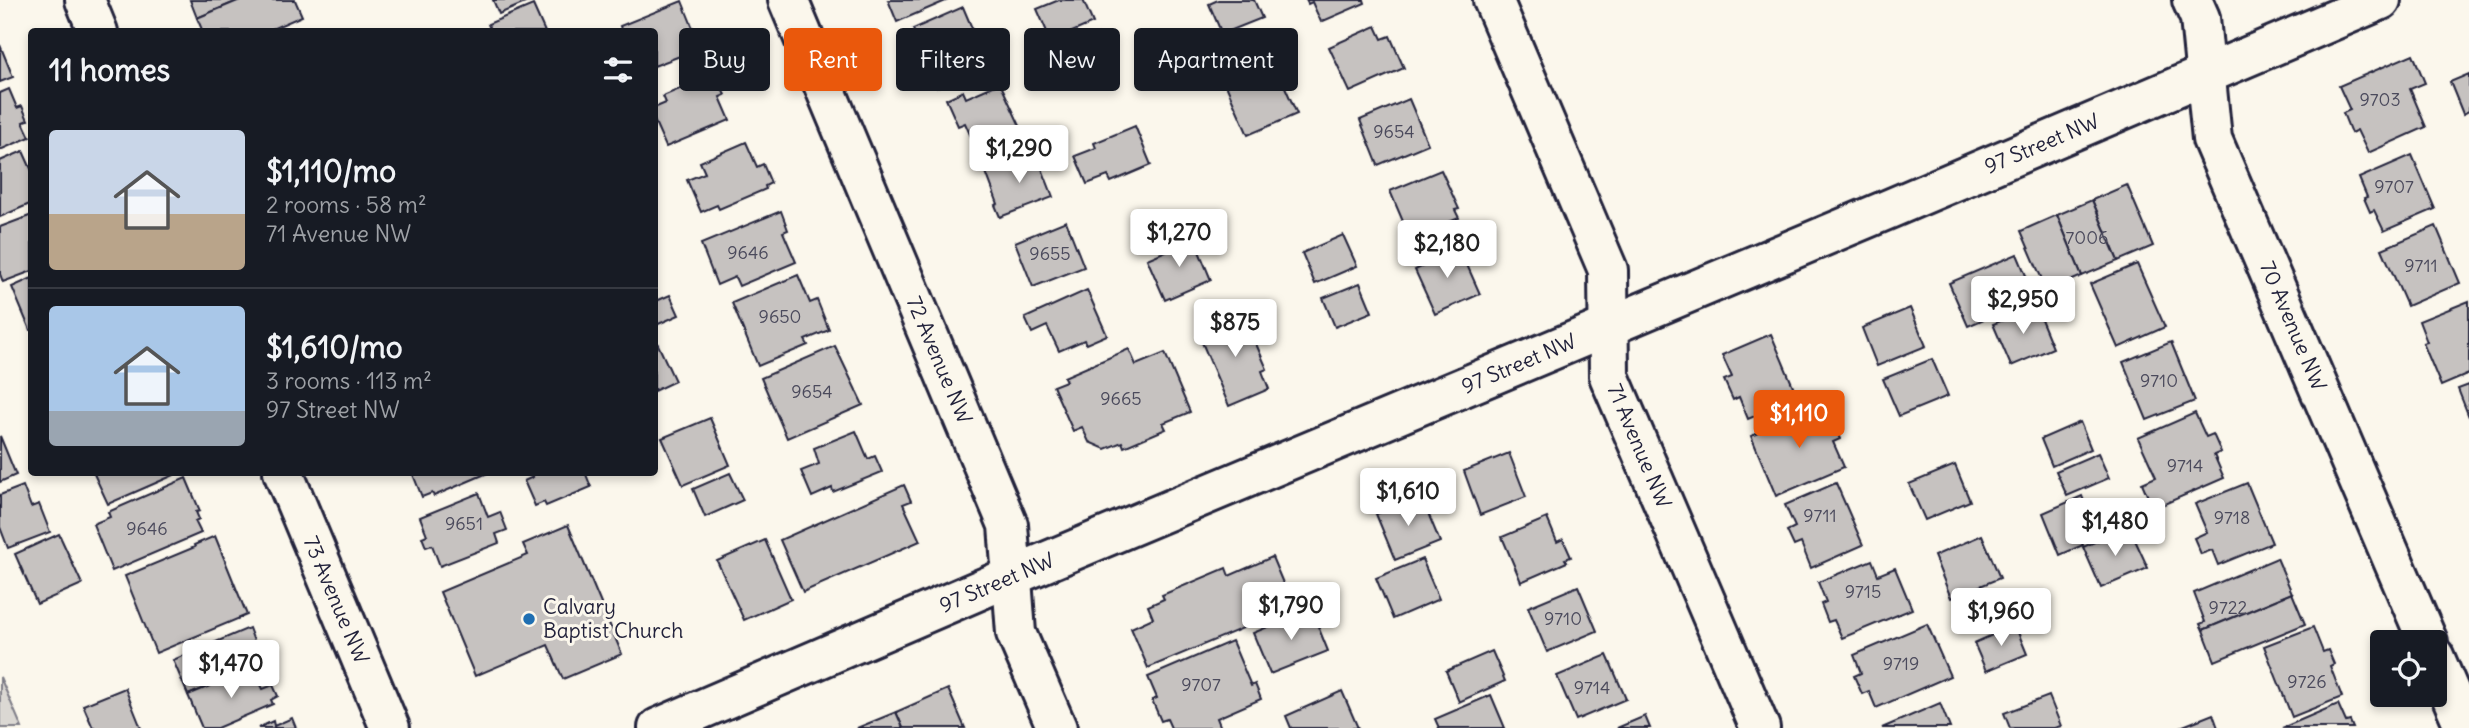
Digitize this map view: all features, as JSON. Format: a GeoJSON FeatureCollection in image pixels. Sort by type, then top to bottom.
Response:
{"type":"FeatureCollection","features":[{"type":"Feature","properties":{"kind":"street"},"geometry":{"type":"LineString","coordinates":[[85,0],[96,28]]}},
{"type":"Feature","properties":{"kind":"street","name":"72 Avenue NW"},"geometry":{"type":"LineString","coordinates":[[788,0],[1008,524],[1016,633],[1057,728]]}},
{"type":"Feature","properties":{"kind":"street","name":"71 Avenue NW"},"geometry":{"type":"LineString","coordinates":[[1493,0],[1608,270],[1609,376],[1760,728]]}},
{"type":"Feature","properties":{"kind":"street","name":"70 Avenue NW"},"geometry":{"type":"LineString","coordinates":[[2192,0],[2200,18],[2213,139],[2423,630]]}},
{"type":"Feature","properties":{"kind":"street","name":"97 Street NW"},"geometry":{"type":"LineString","coordinates":[[658,728],[1012,576],[1325,447],[2381,0]]}},
{"type":"Feature","properties":{"kind":"street","name":"73 Avenue NW"},"geometry":{"type":"LineString","coordinates":[[285,476],[390,728]]}},
{"type":"Feature","properties":{"kind":"street"},"geometry":{"type":"LineString","coordinates":[[2447,686],[2465,728]]}},
{"type":"Feature","properties":{"kind":"shaded area"},"geometry":{"type":"Polygon","coordinates":[[[0,677],[22,728],[0,728],[0,677]]]}},
{"type":"Feature","properties":{"kind":"building"},"geometry":{"type":"Polygon","coordinates":[[[190,0],[240,0],[197,18],[190,0]]]}},
{"type":"Feature","properties":{"kind":"building"},"geometry":{"type":"Polygon","coordinates":[[[240,0],[295,0],[302,16],[274,28],[201,28],[197,18],[240,0]]]}},
{"type":"Feature","properties":{"kind":"building"},"geometry":{"type":"Polygon","coordinates":[[[493,0],[532,0],[499,14],[493,0]]]}},
{"type":"Feature","properties":{"kind":"building"},"geometry":{"type":"Polygon","coordinates":[[[888,0],[948,0],[897,22],[888,0]]]}},
{"type":"Feature","properties":{"kind":"building"},"geometry":{"type":"Polygon","coordinates":[[[1059,0],[1083,0],[1093,23],[1081,28],[1045,28],[1037,9],[1059,0]]]}},
{"type":"Feature","properties":{"kind":"building"},"geometry":{"type":"Polygon","coordinates":[[[1218,0],[1254,0],[1262,18],[1237,28],[1219,28],[1209,4],[1218,0]]]}},
{"type":"Feature","properties":{"kind":"building"},"geometry":{"type":"Polygon","coordinates":[[[1306,0],[1364,0],[1365,3],[1321,22],[1312,2],[1308,4],[1306,0]]]}},
{"type":"Feature","properties":{"kind":"building"},"geometry":{"type":"Polygon","coordinates":[[[682,1],[693,28],[679,28],[679,56],[658,64],[658,28],[621,28],[682,1]]]}},
{"type":"Feature","properties":{"kind":"building"},"geometry":{"type":"Polygon","coordinates":[[[533,5],[543,28],[490,28],[488,24],[533,5]]]}},
{"type":"Feature","properties":{"kind":"building"},"geometry":{"type":"Polygon","coordinates":[[[963,7],[972,28],[915,28],[963,7]]]}},
{"type":"Feature","properties":{"kind":"building"},"geometry":{"type":"Polygon","coordinates":[[[1376,26],[1382,39],[1390,36],[1404,68],[1350,92],[1329,47],[1376,26]]]}},
{"type":"Feature","properties":{"kind":"building"},"geometry":{"type":"Polygon","coordinates":[[[0,45],[13,77],[0,82],[0,45]]]}},
{"type":"Feature","properties":{"kind":"building"},"geometry":{"type":"Polygon","coordinates":[[[2413,54],[2425,83],[2410,89],[2426,127],[2368,153],[2357,130],[2351,133],[2343,113],[2350,110],[2339,86],[2413,54]]]}},
{"type":"Feature","properties":{"kind":"building"},"geometry":{"type":"Polygon","coordinates":[[[2469,74],[2469,111],[2463,114],[2450,82],[2469,74]]]}},
{"type":"Feature","properties":{"kind":"building"},"geometry":{"type":"Polygon","coordinates":[[[9,89],[17,108],[22,106],[28,120],[23,122],[28,138],[0,150],[0,93],[9,89]]]}},
{"type":"Feature","properties":{"kind":"building"},"geometry":{"type":"Polygon","coordinates":[[[679,89],[723,91],[725,95],[720,97],[730,120],[666,147],[658,129],[658,106],[666,103],[663,96],[679,89]]]}},
{"type":"Feature","properties":{"kind":"building"},"geometry":{"type":"Polygon","coordinates":[[[963,91],[966,98],[982,91],[1004,91],[1021,128],[976,148],[965,123],[958,126],[946,99],[963,91]]]}},
{"type":"Feature","properties":{"kind":"building"},"geometry":{"type":"Polygon","coordinates":[[[1229,91],[1287,91],[1297,114],[1248,135],[1229,91]]]}},
{"type":"Feature","properties":{"kind":"building"},"geometry":{"type":"Polygon","coordinates":[[[1409,99],[1428,144],[1378,165],[1360,120],[1409,99]]]}},
{"type":"Feature","properties":{"kind":"building"},"geometry":{"type":"Polygon","coordinates":[[[1135,126],[1151,165],[1111,182],[1108,176],[1087,184],[1075,156],[1096,148],[1094,143],[1135,126]]]}},
{"type":"Feature","properties":{"kind":"building"},"geometry":{"type":"Polygon","coordinates":[[[746,142],[757,167],[763,164],[771,183],[765,186],[766,189],[719,209],[717,205],[701,212],[687,180],[705,173],[700,162],[746,142]]]}},
{"type":"Feature","properties":{"kind":"building"},"geometry":{"type":"Polygon","coordinates":[[[23,151],[28,162],[28,205],[0,217],[0,161],[23,151]]]}},
{"type":"Feature","properties":{"kind":"building"},"geometry":{"type":"Polygon","coordinates":[[[1036,153],[1053,197],[1000,217],[986,172],[1036,153]]]}},
{"type":"Feature","properties":{"kind":"building"},"geometry":{"type":"Polygon","coordinates":[[[2412,155],[2435,209],[2384,231],[2374,210],[2370,212],[2359,178],[2412,155]]]}},
{"type":"Feature","properties":{"kind":"building"},"geometry":{"type":"Polygon","coordinates":[[[1441,170],[1459,209],[1455,210],[1459,218],[1410,238],[1390,191],[1441,170]]]}},
{"type":"Feature","properties":{"kind":"building"},"geometry":{"type":"Polygon","coordinates":[[[2127,185],[2153,246],[2118,261],[2092,200],[2127,185]]]}},
{"type":"Feature","properties":{"kind":"building"},"geometry":{"type":"Polygon","coordinates":[[[2092,200],[2118,261],[2082,276],[2057,215],[2092,200]]]}},
{"type":"Feature","properties":{"kind":"building"},"geometry":{"type":"Polygon","coordinates":[[[781,211],[788,230],[783,232],[796,262],[739,286],[735,277],[717,285],[701,244],[781,211]]]}},
{"type":"Feature","properties":{"kind":"building"},"geometry":{"type":"Polygon","coordinates":[[[2057,215],[2082,276],[2047,291],[2021,231],[2057,215]]]}},
{"type":"Feature","properties":{"kind":"building"},"geometry":{"type":"Polygon","coordinates":[[[28,216],[28,273],[3,282],[0,274],[0,227],[28,216]]]}},
{"type":"Feature","properties":{"kind":"building"},"geometry":{"type":"Polygon","coordinates":[[[1066,221],[1084,267],[1033,287],[1015,242],[1066,221]]]}},
{"type":"Feature","properties":{"kind":"building"},"geometry":{"type":"Polygon","coordinates":[[[2436,226],[2460,283],[2407,306],[2382,249],[2436,226]]]}},
{"type":"Feature","properties":{"kind":"building"},"geometry":{"type":"Polygon","coordinates":[[[1343,235],[1357,266],[1315,284],[1302,253],[1343,235]]]}},
{"type":"Feature","properties":{"kind":"building"},"geometry":{"type":"Polygon","coordinates":[[[1194,239],[1211,280],[1165,300],[1147,259],[1194,239]]]}},
{"type":"Feature","properties":{"kind":"building"},"geometry":{"type":"Polygon","coordinates":[[[1444,248],[1447,255],[1460,249],[1480,294],[1435,314],[1415,270],[1434,261],[1430,254],[1444,248]]]}},
{"type":"Feature","properties":{"kind":"building"},"geometry":{"type":"Polygon","coordinates":[[[2017,254],[2035,297],[1968,326],[1949,283],[2017,254]]]}},
{"type":"Feature","properties":{"kind":"building"},"geometry":{"type":"Polygon","coordinates":[[[2137,264],[2165,327],[2118,348],[2090,284],[2137,264]]]}},
{"type":"Feature","properties":{"kind":"building"},"geometry":{"type":"Polygon","coordinates":[[[798,275],[810,303],[817,300],[829,330],[805,340],[808,345],[758,366],[732,303],[798,275]]]}},
{"type":"Feature","properties":{"kind":"building"},"geometry":{"type":"Polygon","coordinates":[[[28,280],[28,325],[12,287],[28,280]]]}},
{"type":"Feature","properties":{"kind":"building"},"geometry":{"type":"Polygon","coordinates":[[[1360,283],[1372,312],[1335,327],[1323,298],[1360,283]]]}},
{"type":"Feature","properties":{"kind":"building"},"geometry":{"type":"Polygon","coordinates":[[[1087,290],[1107,335],[1086,344],[1084,340],[1059,351],[1047,326],[1032,333],[1025,318],[1087,290]]]}},
{"type":"Feature","properties":{"kind":"building"},"geometry":{"type":"Polygon","coordinates":[[[670,295],[679,315],[658,324],[658,300],[670,295]]]}},
{"type":"Feature","properties":{"kind":"building"},"geometry":{"type":"Polygon","coordinates":[[[2469,301],[2469,374],[2441,386],[2423,343],[2427,342],[2419,321],[2469,301]]]}},
{"type":"Feature","properties":{"kind":"building"},"geometry":{"type":"Polygon","coordinates":[[[2036,307],[2053,348],[2011,366],[1993,324],[2036,307]]]}},
{"type":"Feature","properties":{"kind":"building"},"geometry":{"type":"Polygon","coordinates":[[[1910,308],[1926,346],[1877,366],[1862,328],[1910,308]]]}},
{"type":"Feature","properties":{"kind":"building"},"geometry":{"type":"Polygon","coordinates":[[[1243,314],[1267,369],[1262,371],[1269,389],[1229,406],[1198,333],[1243,314]]]}},
{"type":"Feature","properties":{"kind":"building"},"geometry":{"type":"Polygon","coordinates":[[[1771,334],[1798,398],[1748,419],[1739,397],[1733,400],[1724,380],[1732,377],[1722,355],[1771,334]]]}},
{"type":"Feature","properties":{"kind":"building"},"geometry":{"type":"Polygon","coordinates":[[[2171,342],[2195,401],[2147,420],[2123,362],[2171,342]]]}},
{"type":"Feature","properties":{"kind":"building"},"geometry":{"type":"Polygon","coordinates":[[[658,345],[675,381],[658,389],[658,345]]]}},
{"type":"Feature","properties":{"kind":"building"},"geometry":{"type":"Polygon","coordinates":[[[835,346],[863,405],[787,438],[761,378],[835,346]]]}},
{"type":"Feature","properties":{"kind":"building"},"geometry":{"type":"Polygon","coordinates":[[[1129,349],[1136,365],[1165,353],[1190,412],[1163,423],[1166,429],[1124,447],[1122,442],[1105,449],[1089,442],[1082,427],[1073,431],[1053,386],[1066,381],[1064,377],[1129,349]]]}},
{"type":"Feature","properties":{"kind":"building"},"geometry":{"type":"Polygon","coordinates":[[[1932,359],[1948,396],[1899,416],[1883,379],[1932,359]]]}},
{"type":"Feature","properties":{"kind":"building"},"geometry":{"type":"Polygon","coordinates":[[[2469,385],[2469,417],[2458,389],[2469,385]]]}},
{"type":"Feature","properties":{"kind":"building"},"geometry":{"type":"Polygon","coordinates":[[[1825,405],[1840,439],[1833,442],[1844,467],[1776,496],[1751,436],[1825,405]]]}},
{"type":"Feature","properties":{"kind":"building"},"geometry":{"type":"Polygon","coordinates":[[[2195,413],[2206,437],[2213,434],[2221,452],[2214,455],[2224,478],[2153,509],[2142,483],[2156,477],[2138,438],[2195,413]]]}},
{"type":"Feature","properties":{"kind":"building"},"geometry":{"type":"Polygon","coordinates":[[[710,418],[730,465],[683,485],[662,438],[710,418]]]}},
{"type":"Feature","properties":{"kind":"building"},"geometry":{"type":"Polygon","coordinates":[[[2080,422],[2091,449],[2052,466],[2041,439],[2080,422]]]}},
{"type":"Feature","properties":{"kind":"building"},"geometry":{"type":"Polygon","coordinates":[[[856,431],[868,459],[875,456],[882,472],[833,492],[832,488],[812,497],[801,471],[819,464],[814,448],[856,431]]]}},
{"type":"Feature","properties":{"kind":"building"},"geometry":{"type":"Polygon","coordinates":[[[0,436],[16,475],[0,482],[0,436]]]}},
{"type":"Feature","properties":{"kind":"building"},"geometry":{"type":"Polygon","coordinates":[[[1509,453],[1526,497],[1480,515],[1464,471],[1509,453]]]}},
{"type":"Feature","properties":{"kind":"building"},"geometry":{"type":"Polygon","coordinates":[[[2098,453],[2109,478],[2067,496],[2056,471],[2098,453]]]}},
{"type":"Feature","properties":{"kind":"building"},"geometry":{"type":"Polygon","coordinates":[[[1955,465],[1970,501],[1925,520],[1909,484],[1955,465]]]}},
{"type":"Feature","properties":{"kind":"building"},"geometry":{"type":"Polygon","coordinates":[[[730,473],[743,500],[705,517],[693,489],[730,473]]]}},
{"type":"Feature","properties":{"kind":"building"},"geometry":{"type":"Polygon","coordinates":[[[95,476],[172,476],[108,504],[95,476]]]}},
{"type":"Feature","properties":{"kind":"building"},"geometry":{"type":"Polygon","coordinates":[[[414,476],[481,476],[434,496],[432,493],[422,497],[414,476]]]}},
{"type":"Feature","properties":{"kind":"building"},"geometry":{"type":"Polygon","coordinates":[[[587,476],[591,487],[546,506],[544,502],[535,506],[524,481],[533,477],[587,476]]]}},
{"type":"Feature","properties":{"kind":"building"},"geometry":{"type":"Polygon","coordinates":[[[186,478],[200,511],[196,512],[199,519],[195,521],[201,533],[112,571],[93,524],[110,517],[108,512],[186,478]]]}},
{"type":"Feature","properties":{"kind":"building"},"geometry":{"type":"Polygon","coordinates":[[[1836,483],[1863,545],[1811,568],[1801,543],[1794,546],[1787,531],[1795,527],[1785,505],[1836,483]]]}},
{"type":"Feature","properties":{"kind":"building"},"geometry":{"type":"Polygon","coordinates":[[[2247,483],[2272,543],[2218,565],[2212,550],[2201,554],[2194,538],[2207,532],[2195,504],[2247,483]]]}},
{"type":"Feature","properties":{"kind":"building"},"geometry":{"type":"Polygon","coordinates":[[[904,485],[911,501],[903,504],[920,541],[803,592],[780,540],[904,485]]]}},
{"type":"Feature","properties":{"kind":"building"},"geometry":{"type":"Polygon","coordinates":[[[23,486],[31,507],[39,504],[50,532],[8,548],[0,527],[0,495],[23,486]]]}},
{"type":"Feature","properties":{"kind":"building"},"geometry":{"type":"Polygon","coordinates":[[[479,493],[488,517],[500,512],[507,530],[496,534],[499,543],[440,566],[432,545],[426,547],[422,537],[427,535],[420,517],[479,493]]]}},
{"type":"Feature","properties":{"kind":"building"},"geometry":{"type":"Polygon","coordinates":[[[1421,496],[1440,542],[1395,560],[1376,514],[1421,496]]]}},
{"type":"Feature","properties":{"kind":"building"},"geometry":{"type":"Polygon","coordinates":[[[2082,496],[2088,511],[2071,518],[2083,545],[2060,555],[2043,513],[2082,496]]]}},
{"type":"Feature","properties":{"kind":"building"},"geometry":{"type":"Polygon","coordinates":[[[1547,518],[1557,542],[1563,539],[1571,557],[1565,559],[1567,562],[1521,582],[1502,537],[1547,518]]]}},
{"type":"Feature","properties":{"kind":"building","name":"Calvary Baptist Church"},"geometry":{"type":"Polygon","coordinates":[[[568,525],[622,654],[563,679],[548,645],[475,676],[440,592],[528,555],[523,544],[568,525]]]}},
{"type":"Feature","properties":{"kind":"building"},"geometry":{"type":"Polygon","coordinates":[[[2129,527],[2148,568],[2101,588],[2083,547],[2129,527]]]}},
{"type":"Feature","properties":{"kind":"building"},"geometry":{"type":"Polygon","coordinates":[[[59,534],[82,584],[37,604],[15,554],[59,534]]]}},
{"type":"Feature","properties":{"kind":"building"},"geometry":{"type":"Polygon","coordinates":[[[1982,535],[2000,578],[1951,598],[1934,556],[1982,535]]]}},
{"type":"Feature","properties":{"kind":"building"},"geometry":{"type":"Polygon","coordinates":[[[215,536],[247,615],[156,653],[125,576],[215,536]]]}},
{"type":"Feature","properties":{"kind":"building"},"geometry":{"type":"Polygon","coordinates":[[[765,540],[791,599],[744,620],[717,561],[765,540]]]}},
{"type":"Feature","properties":{"kind":"building"},"geometry":{"type":"Polygon","coordinates":[[[1272,557],[1293,607],[1148,668],[1131,628],[1153,618],[1148,606],[1164,599],[1162,595],[1226,568],[1229,576],[1272,557]]]}},
{"type":"Feature","properties":{"kind":"building"},"geometry":{"type":"Polygon","coordinates":[[[2277,558],[2292,593],[2203,630],[2200,624],[2205,622],[2194,593],[2277,558]]]}},
{"type":"Feature","properties":{"kind":"building"},"geometry":{"type":"Polygon","coordinates":[[[1422,559],[1439,599],[1393,619],[1376,578],[1422,559]]]}},
{"type":"Feature","properties":{"kind":"building"},"geometry":{"type":"Polygon","coordinates":[[[1872,560],[1878,575],[1895,568],[1912,609],[1842,638],[1834,620],[1828,622],[1821,604],[1826,602],[1818,582],[1872,560]]]}},
{"type":"Feature","properties":{"kind":"building"},"geometry":{"type":"Polygon","coordinates":[[[1578,586],[1597,631],[1547,652],[1528,607],[1578,586]]]}},
{"type":"Feature","properties":{"kind":"building"},"geometry":{"type":"Polygon","coordinates":[[[2292,593],[2305,624],[2215,661],[2203,630],[2292,593]]]}},
{"type":"Feature","properties":{"kind":"building"},"geometry":{"type":"Polygon","coordinates":[[[1311,609],[1328,651],[1270,674],[1253,633],[1311,609]]]}},
{"type":"Feature","properties":{"kind":"building"},"geometry":{"type":"Polygon","coordinates":[[[1927,624],[1950,676],[1876,708],[1869,691],[1862,694],[1854,676],[1861,673],[1854,655],[1927,624]]]}},
{"type":"Feature","properties":{"kind":"building"},"geometry":{"type":"Polygon","coordinates":[[[2015,625],[2027,654],[1986,671],[1974,643],[2015,625]]]}},
{"type":"Feature","properties":{"kind":"building"},"geometry":{"type":"Polygon","coordinates":[[[2313,627],[2323,652],[2328,650],[2334,664],[2330,666],[2342,697],[2292,717],[2264,646],[2313,627]]]}},
{"type":"Feature","properties":{"kind":"building"},"geometry":{"type":"Polygon","coordinates":[[[249,628],[255,644],[245,648],[253,668],[188,695],[173,660],[249,628]]]}},
{"type":"Feature","properties":{"kind":"building"},"geometry":{"type":"Polygon","coordinates":[[[1232,641],[1251,686],[1255,684],[1261,699],[1217,718],[1221,728],[1171,728],[1167,719],[1161,721],[1152,700],[1157,698],[1148,677],[1232,641]]]}},
{"type":"Feature","properties":{"kind":"building"},"geometry":{"type":"Polygon","coordinates":[[[1492,651],[1505,681],[1459,702],[1446,671],[1492,651]]]}},
{"type":"Feature","properties":{"kind":"building"},"geometry":{"type":"Polygon","coordinates":[[[1607,655],[1626,699],[1576,720],[1557,676],[1607,655]]]}},
{"type":"Feature","properties":{"kind":"building"},"geometry":{"type":"Polygon","coordinates":[[[253,668],[263,689],[273,685],[278,696],[271,700],[273,704],[217,728],[202,728],[188,695],[253,668]]]}},
{"type":"Feature","properties":{"kind":"building"},"geometry":{"type":"Polygon","coordinates":[[[125,688],[141,728],[93,728],[83,705],[125,688]]]}},
{"type":"Feature","properties":{"kind":"building"},"geometry":{"type":"Polygon","coordinates":[[[948,689],[965,728],[903,728],[896,712],[948,689]]]}},
{"type":"Feature","properties":{"kind":"building"},"geometry":{"type":"Polygon","coordinates":[[[1342,691],[1358,728],[1291,728],[1286,716],[1342,691]]]}},
{"type":"Feature","properties":{"kind":"building"},"geometry":{"type":"Polygon","coordinates":[[[1491,695],[1505,728],[1439,728],[1435,719],[1491,695]]]}},
{"type":"Feature","properties":{"kind":"building"},"geometry":{"type":"Polygon","coordinates":[[[2049,696],[2061,726],[2010,728],[2004,713],[2049,696]]]}},
{"type":"Feature","properties":{"kind":"building"},"geometry":{"type":"Polygon","coordinates":[[[1940,703],[1950,728],[1882,728],[1940,703]]]}},
{"type":"Feature","properties":{"kind":"building"},"geometry":{"type":"Polygon","coordinates":[[[2338,704],[2346,722],[2350,721],[2353,728],[2282,728],[2338,704]]]}},
{"type":"Feature","properties":{"kind":"building"},"geometry":{"type":"Polygon","coordinates":[[[896,712],[903,728],[857,728],[896,712]]]}},
{"type":"Feature","properties":{"kind":"building"},"geometry":{"type":"Polygon","coordinates":[[[2213,714],[2218,728],[2178,728],[2213,714]]]}},
{"type":"Feature","properties":{"kind":"building"},"geometry":{"type":"Polygon","coordinates":[[[1645,716],[1650,728],[1617,728],[1645,716]]]}},
{"type":"Feature","properties":{"kind":"building"},"geometry":{"type":"Polygon","coordinates":[[[292,718],[296,728],[258,728],[273,721],[274,726],[292,718]]]}},
{"type":"Feature","properties":{"kind":"place","name":"Calvary Baptist Church"},"geometry":{"type":"Point","coordinates":[529,619]}}]}
